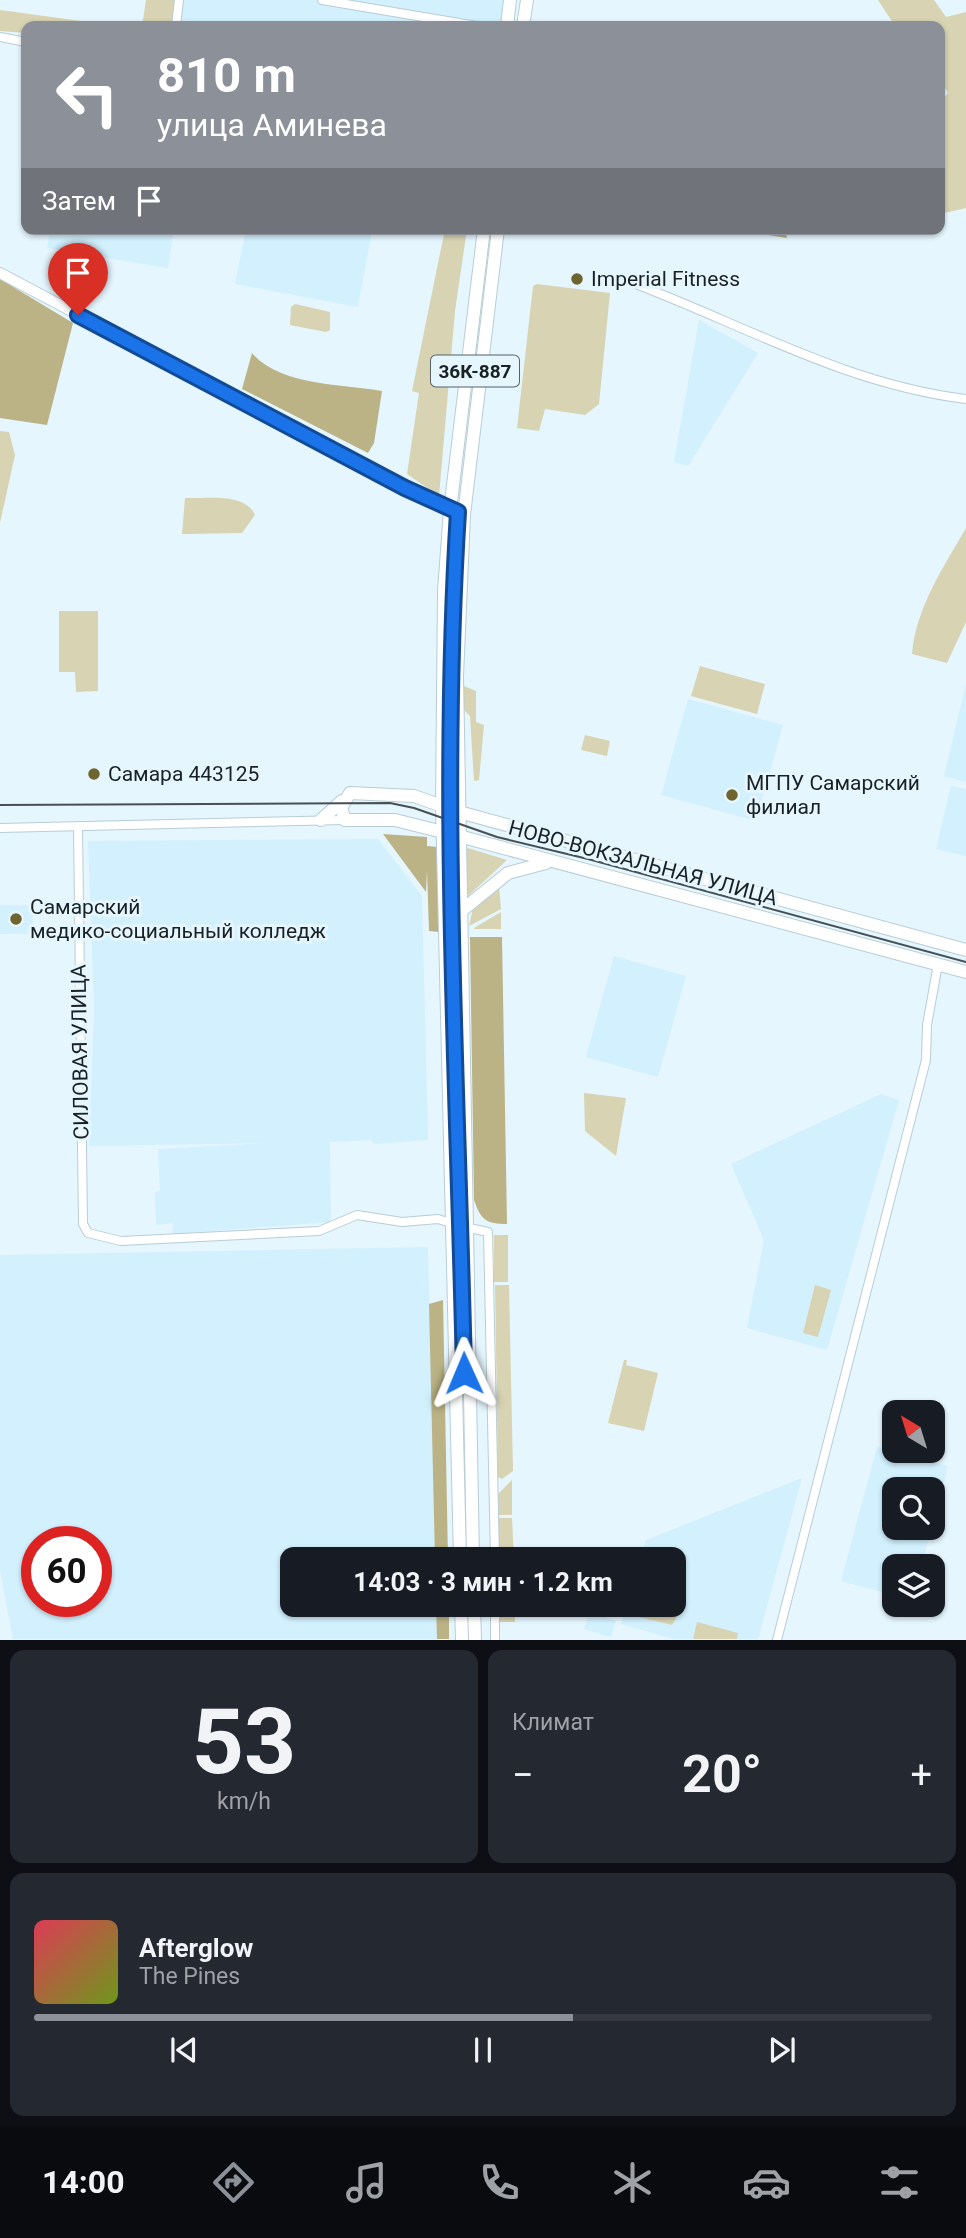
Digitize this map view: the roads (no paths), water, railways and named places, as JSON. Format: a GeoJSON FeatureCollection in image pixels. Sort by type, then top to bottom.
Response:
{"type":"FeatureCollection","features":[{"type":"Feature","properties":{"kind":"main road"},"geometry":{"type":"LineString","coordinates":[[508,21],[510,0]]}},
{"type":"Feature","properties":{"kind":"main road"},"geometry":{"type":"LineString","coordinates":[[524,21],[527,0]]}},
{"type":"Feature","properties":{"kind":"main road","name":"36К-887"},"geometry":{"type":"LineString","coordinates":[[473,1547],[450,809],[451,648],[454,511],[483,235]]}},
{"type":"Feature","properties":{"kind":"main road","name":"36К-887"},"geometry":{"type":"LineString","coordinates":[[454,511],[489,235]]}},
{"type":"Feature","properties":{"kind":"main road","name":"36К-887"},"geometry":{"type":"LineString","coordinates":[[450,809],[464,516],[497,235]]}},
{"type":"Feature","properties":{"kind":"main road","name":"НОВО-ВОКЗАЛЬНАЯ УЛИЦА"},"geometry":{"type":"LineString","coordinates":[[342,800],[350,793],[414,796],[450,809],[966,950]]}},
{"type":"Feature","properties":{"kind":"main road"},"geometry":{"type":"LineString","coordinates":[[342,800],[341,811],[345,820]]}},
{"type":"Feature","properties":{"kind":"main road"},"geometry":{"type":"LineString","coordinates":[[321,820],[342,800]]}},
{"type":"Feature","properties":{"kind":"main road","name":"НОВО-ВОКЗАЛЬНАЯ УЛИЦА"},"geometry":{"type":"LineString","coordinates":[[345,820],[395,820],[966,972]]}},
{"type":"Feature","properties":{"kind":"main road","name":"36К-887"},"geometry":{"type":"LineString","coordinates":[[451,834],[457,915],[467,1547]]}},
{"type":"Feature","properties":{"kind":"main road"},"geometry":{"type":"LineString","coordinates":[[457,915],[508,873],[522,867],[555,862]]}},
{"type":"Feature","properties":{"kind":"main road","name":"36К-887"},"geometry":{"type":"LineString","coordinates":[[460,1547],[461,1226]]}},
{"type":"Feature","properties":{"kind":"main road"},"geometry":{"type":"LineString","coordinates":[[461,1617],[462,1640]]}},
{"type":"Feature","properties":{"kind":"main road"},"geometry":{"type":"LineString","coordinates":[[468,1617],[469,1640]]}},
{"type":"Feature","properties":{"kind":"main road"},"geometry":{"type":"LineString","coordinates":[[474,1617],[475,1640]]}},
{"type":"Feature","properties":{"kind":"street"},"geometry":{"type":"LineString","coordinates":[[177,21],[180,0]]}},
{"type":"Feature","properties":{"kind":"street"},"geometry":{"type":"LineString","coordinates":[[325,0],[448,21]]}},
{"type":"Feature","properties":{"kind":"street"},"geometry":{"type":"LineString","coordinates":[[0,37],[21,41]]}},
{"type":"Feature","properties":{"kind":"street"},"geometry":{"type":"LineString","coordinates":[[0,273],[454,511]]}},
{"type":"Feature","properties":{"kind":"street"},"geometry":{"type":"LineString","coordinates":[[625,280],[689,304],[810,359],[863,377],[937,396],[966,399]]}},
{"type":"Feature","properties":{"kind":"street","name":"НОВО-ВОКЗАЛЬНАЯ УЛИЦА"},"geometry":{"type":"LineString","coordinates":[[0,828],[345,820]]}},
{"type":"Feature","properties":{"kind":"street","name":"СИЛОВАЯ УЛИЦА"},"geometry":{"type":"LineString","coordinates":[[78,827],[83,1224],[89,1233],[121,1241],[319,1231],[357,1215],[402,1222],[438,1219],[461,1226]]}},
{"type":"Feature","properties":{"kind":"street"},"geometry":{"type":"LineString","coordinates":[[777,1640],[926,1060],[927,1025],[938,964]]}},
{"type":"Feature","properties":{"kind":"street"},"geometry":{"type":"LineString","coordinates":[[461,1226],[488,1232],[495,1547]]}},
{"type":"Feature","properties":{"kind":"street"},"geometry":{"type":"LineString","coordinates":[[495,1617],[495,1640]]}},
{"type":"Feature","properties":{"kind":"tram line"},"geometry":{"type":"LineString","coordinates":[[0,805],[390,803],[414,808],[497,837],[588,859],[966,962]]}},
{"type":"Feature","properties":{"kind":"place","name":"Imperial Fitness"},"geometry":{"type":"Point","coordinates":[577,279]}},
{"type":"Feature","properties":{"kind":"place","name":"Самара 443125"},"geometry":{"type":"Point","coordinates":[94,774]}},
{"type":"Feature","properties":{"kind":"place","name":"МГПУ Самарский филиал"},"geometry":{"type":"Point","coordinates":[732,795]}},
{"type":"Feature","properties":{"kind":"place","name":"Самарский медико-социальный колледж"},"geometry":{"type":"Point","coordinates":[16,919]}}]}
